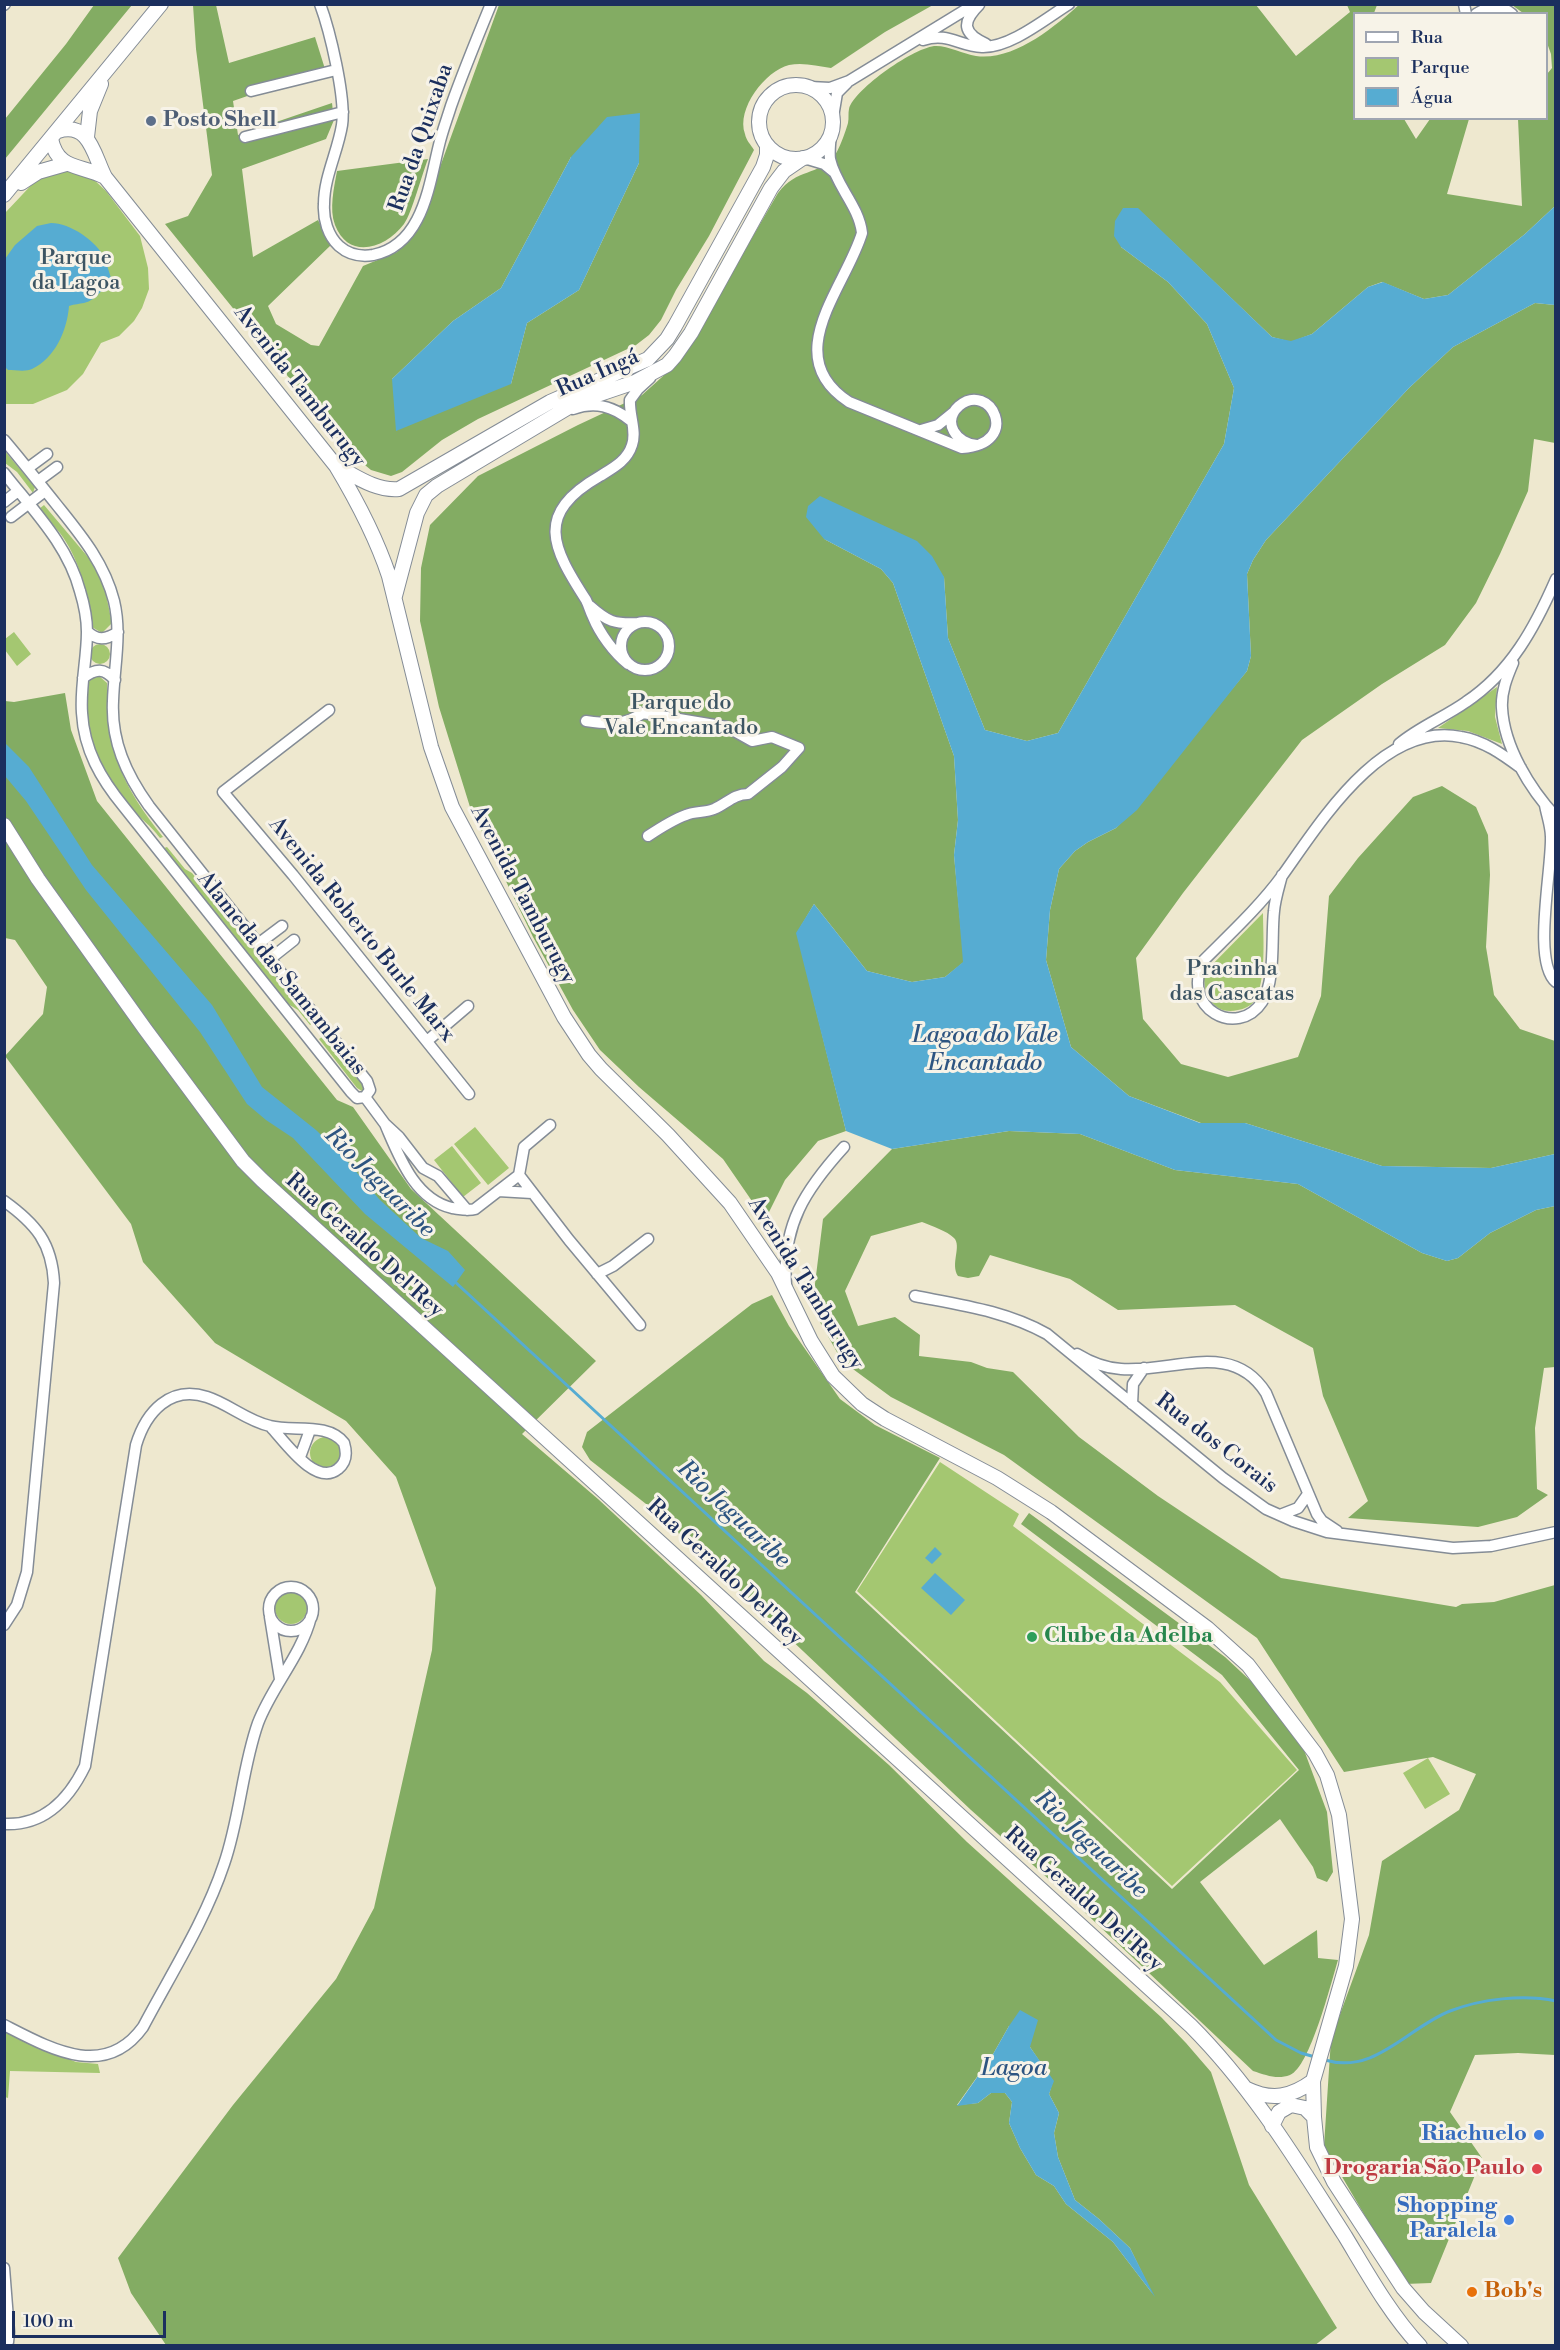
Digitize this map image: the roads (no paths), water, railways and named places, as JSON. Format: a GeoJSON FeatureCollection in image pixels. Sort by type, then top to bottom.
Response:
{"type":"FeatureCollection","features":[{"type":"Feature","properties":{"kind":"main road"},"geometry":{"type":"LineString","coordinates":[[4,195],[161,4]]}},
{"type":"Feature","properties":{"kind":"main road"},"geometry":{"type":"LineString","coordinates":[[55,135],[71,128],[87,136],[90,111],[108,69]]}},
{"type":"Feature","properties":{"kind":"main road"},"geometry":{"type":"LineString","coordinates":[[791,85],[810,87],[823,96],[833,117],[831,135],[820,150],[804,158],[783,157],[767,145],[759,128],[759,118],[766,100],[781,88],[791,85]]}},
{"type":"Feature","properties":{"kind":"main road"},"geometry":{"type":"LineString","coordinates":[[55,135],[56,155],[66,164]]}},
{"type":"Feature","properties":{"kind":"main road","name":"Avenida Tamburugy"},"geometry":{"type":"LineString","coordinates":[[87,136],[105,177],[336,466],[370,526],[382,555],[431,747],[452,807],[564,1017],[601,1069],[676,1142],[730,1203],[751,1231],[786,1289],[821,1359],[846,1390],[885,1419],[997,1478],[1051,1512],[1207,1628],[1248,1665],[1310,1746],[1327,1774],[1340,1815],[1352,1919],[1346,1966],[1314,2077],[1314,2117],[1320,2157],[1375,2248],[1403,2288],[1424,2312],[1461,2346]]}},
{"type":"Feature","properties":{"kind":"main road","name":"Rua Ingá"},"geometry":{"type":"LineString","coordinates":[[336,466],[370,485],[391,490],[399,489],[550,402],[648,359],[667,339],[697,286],[763,167],[767,145]]}},
{"type":"Feature","properties":{"kind":"main road","name":"Rua Ingá"},"geometry":{"type":"LineString","coordinates":[[394,598],[417,513],[426,495],[436,486],[579,401],[635,382],[666,365],[691,333],[771,188],[784,171],[804,158]]}},
{"type":"Feature","properties":{"kind":"main road"},"geometry":{"type":"LineString","coordinates":[[4,195],[38,172],[66,164],[86,168],[105,177]]}},
{"type":"Feature","properties":{"kind":"main road","name":"Rua Geraldo Del'Rey"},"geometry":{"type":"LineString","coordinates":[[4,825],[39,879],[145,1029],[243,1161],[1191,2026],[1222,2057],[1301,2167],[1390,2309],[1420,2346]]}},
{"type":"Feature","properties":{"kind":"main road"},"geometry":{"type":"LineString","coordinates":[[1247,2090],[1261,2096],[1282,2096],[1304,2087],[1314,2077]]}},
{"type":"Feature","properties":{"kind":"main road"},"geometry":{"type":"LineString","coordinates":[[1272,2126],[1279,2112],[1291,2105],[1305,2108],[1314,2117]]}},
{"type":"Feature","properties":{"kind":"street","name":"Rua da Quixaba"},"geometry":{"type":"LineString","coordinates":[[320,4],[336,70],[343,112],[339,141],[325,196],[327,227],[340,247],[352,254],[365,256],[378,254],[402,240],[422,209],[451,106],[488,8]]}},
{"type":"Feature","properties":{"kind":"street"},"geometry":{"type":"LineString","coordinates":[[810,87],[830,88],[849,81],[975,4]]}},
{"type":"Feature","properties":{"kind":"street"},"geometry":{"type":"LineString","coordinates":[[980,4],[967,19],[966,26],[974,37],[992,46]]}},
{"type":"Feature","properties":{"kind":"street"},"geometry":{"type":"LineString","coordinates":[[909,45],[940,36],[976,46],[1005,43],[1068,4]]}},
{"type":"Feature","properties":{"kind":"street"},"geometry":{"type":"LineString","coordinates":[[1480,12],[1487,8],[1506,8]]}},
{"type":"Feature","properties":{"kind":"street"},"geometry":{"type":"LineString","coordinates":[[251,92],[336,70]]}},
{"type":"Feature","properties":{"kind":"street"},"geometry":{"type":"LineString","coordinates":[[833,117],[837,93],[849,81]]}},
{"type":"Feature","properties":{"kind":"street"},"geometry":{"type":"LineString","coordinates":[[245,137],[343,112]]}},
{"type":"Feature","properties":{"kind":"street"},"geometry":{"type":"LineString","coordinates":[[831,135],[830,154],[835,174],[861,223],[862,233],[818,330],[819,365],[830,386],[849,402],[962,448],[990,439],[995,433],[997,418],[989,405],[976,400],[961,404],[938,425],[921,430]]}},
{"type":"Feature","properties":{"kind":"street"},"geometry":{"type":"LineString","coordinates":[[804,158],[824,164],[835,174]]}},
{"type":"Feature","properties":{"kind":"street"},"geometry":{"type":"LineString","coordinates":[[590,606],[592,616],[615,652],[628,664],[644,670],[660,665],[668,651],[666,634],[653,624],[615,623],[606,620],[590,606],[561,560],[556,538],[556,525],[562,507],[568,498],[614,467],[628,453],[634,435],[629,408],[633,395],[666,365]]}},
{"type":"Feature","properties":{"kind":"street"},"geometry":{"type":"LineString","coordinates":[[558,415],[580,407],[604,405],[622,413],[631,421]]}},
{"type":"Feature","properties":{"kind":"street"},"geometry":{"type":"LineString","coordinates":[[956,409],[952,423],[957,437],[969,445],[977,445]]}},
{"type":"Feature","properties":{"kind":"street","name":"Alameda das Samambaias"},"geometry":{"type":"LineString","coordinates":[[4,440],[91,549],[101,566],[114,603],[118,632],[113,718],[120,755],[137,790],[370,1086],[365,1097],[357,1098],[353,1095],[112,793],[93,761],[81,712],[87,631],[80,591],[67,556],[4,473]]}},
{"type":"Feature","properties":{"kind":"street"},"geometry":{"type":"LineString","coordinates":[[28,468],[46,454]]}},
{"type":"Feature","properties":{"kind":"street"},"geometry":{"type":"LineString","coordinates":[[38,481],[57,467]]}},
{"type":"Feature","properties":{"kind":"street"},"geometry":{"type":"LineString","coordinates":[[11,518],[45,490]]}},
{"type":"Feature","properties":{"kind":"street"},"geometry":{"type":"LineString","coordinates":[[4,502],[18,491]]}},
{"type":"Feature","properties":{"kind":"street"},"geometry":{"type":"LineString","coordinates":[[1282,875],[1274,910],[1267,992],[1262,1003],[1253,1011],[1240,1017],[1228,1018],[1216,1014],[1205,1006],[1196,984],[1204,960],[1260,903],[1335,802],[1374,764],[1407,738],[1469,700],[1492,681],[1516,654],[1542,612],[1556,579]]}},
{"type":"Feature","properties":{"kind":"street"},"geometry":{"type":"LineString","coordinates":[[628,664],[623,656],[622,638],[627,630],[644,622]]}},
{"type":"Feature","properties":{"kind":"street"},"geometry":{"type":"LineString","coordinates":[[87,631],[98,639],[105,639],[118,632]]}},
{"type":"Feature","properties":{"kind":"street"},"geometry":{"type":"LineString","coordinates":[[1516,654],[1504,686],[1502,707],[1509,741],[1521,768],[1545,805],[1556,817]]}},
{"type":"Feature","properties":{"kind":"street"},"geometry":{"type":"LineString","coordinates":[[83,678],[95,670],[100,670],[105,671],[115,680]]}},
{"type":"Feature","properties":{"kind":"street"},"geometry":{"type":"LineString","coordinates":[[1492,681],[1504,686]]}},
{"type":"Feature","properties":{"kind":"street","name":"Avenida Roberto Burle Marx"},"geometry":{"type":"LineString","coordinates":[[329,710],[223,792],[293,875],[469,1094]]}},
{"type":"Feature","properties":{"kind":"street"},"geometry":{"type":"LineString","coordinates":[[585,721],[610,724],[632,720],[643,713],[728,727],[752,741],[772,737],[799,748],[782,767],[748,794],[725,801],[714,809],[687,814],[648,836]]}},
{"type":"Feature","properties":{"kind":"street"},"geometry":{"type":"LineString","coordinates":[[1432,723],[1436,736]]}},
{"type":"Feature","properties":{"kind":"street"},"geometry":{"type":"LineString","coordinates":[[1392,750],[1436,736],[1459,736],[1497,750],[1521,768]]}},
{"type":"Feature","properties":{"kind":"street"},"geometry":{"type":"LineString","coordinates":[[1497,750],[1505,748],[1509,741]]}},
{"type":"Feature","properties":{"kind":"street"},"geometry":{"type":"LineString","coordinates":[[1545,805],[1553,846],[1543,951],[1548,973],[1556,982]]}},
{"type":"Feature","properties":{"kind":"street"},"geometry":{"type":"LineString","coordinates":[[156,847],[171,835]]}},
{"type":"Feature","properties":{"kind":"street"},"geometry":{"type":"LineString","coordinates":[[1260,903],[1274,910]]}},
{"type":"Feature","properties":{"kind":"street"},"geometry":{"type":"LineString","coordinates":[[258,944],[282,926]]}},
{"type":"Feature","properties":{"kind":"street"},"geometry":{"type":"LineString","coordinates":[[270,959],[294,940]]}},
{"type":"Feature","properties":{"kind":"street"},"geometry":{"type":"LineString","coordinates":[[427,1041],[468,1006]]}},
{"type":"Feature","properties":{"kind":"street"},"geometry":{"type":"LineString","coordinates":[[308,1038],[323,1026]]}},
{"type":"Feature","properties":{"kind":"street"},"geometry":{"type":"LineString","coordinates":[[365,1097],[423,1168],[438,1176],[467,1210]]}},
{"type":"Feature","properties":{"kind":"street"},"geometry":{"type":"LineString","coordinates":[[385,1124],[398,1155],[424,1193],[440,1204],[467,1210],[475,1209],[519,1175],[524,1147],[550,1125]]}},
{"type":"Feature","properties":{"kind":"street"},"geometry":{"type":"LineString","coordinates":[[786,1289],[784,1264],[789,1237],[797,1215],[806,1193],[844,1146]]}},
{"type":"Feature","properties":{"kind":"street"},"geometry":{"type":"LineString","coordinates":[[415,1181],[428,1171]]}},
{"type":"Feature","properties":{"kind":"street"},"geometry":{"type":"LineString","coordinates":[[519,1175],[640,1325]]}},
{"type":"Feature","properties":{"kind":"street"},"geometry":{"type":"LineString","coordinates":[[498,1191],[532,1193]]}},
{"type":"Feature","properties":{"kind":"street"},"geometry":{"type":"LineString","coordinates":[[4,1201],[32,1223],[41,1236],[51,1259],[54,1283],[27,1572],[17,1605],[4,1625]]}},
{"type":"Feature","properties":{"kind":"street"},"geometry":{"type":"LineString","coordinates":[[597,1274],[613,1266],[648,1239]]}},
{"type":"Feature","properties":{"kind":"street","name":"Rua dos Corais"},"geometry":{"type":"LineString","coordinates":[[915,1296],[991,1311],[1047,1334],[1081,1364],[1246,1496],[1280,1515],[1318,1530],[1453,1548],[1491,1546],[1556,1532]]}},
{"type":"Feature","properties":{"kind":"street"},"geometry":{"type":"LineString","coordinates":[[1064,1347],[1085,1359],[1109,1368],[1224,1363],[1248,1371],[1257,1379],[1266,1393],[1317,1514],[1322,1521],[1345,1534]]}},
{"type":"Feature","properties":{"kind":"street","name":"Rua dos Corais"},"geometry":{"type":"LineString","coordinates":[[1132,1404],[1133,1384],[1144,1368]]}},
{"type":"Feature","properties":{"kind":"street"},"geometry":{"type":"LineString","coordinates":[[4,1824],[29,1821],[48,1813],[65,1799],[78,1782],[85,1766],[136,1445],[147,1417],[170,1399],[195,1395],[207,1397],[271,1427],[334,1434],[340,1437],[346,1450],[346,1459],[342,1466],[327,1474],[313,1470],[271,1427]]}},
{"type":"Feature","properties":{"kind":"street"},"geometry":{"type":"LineString","coordinates":[[300,1457],[310,1430]]}},
{"type":"Feature","properties":{"kind":"street"},"geometry":{"type":"LineString","coordinates":[[1280,1515],[1298,1508],[1308,1494]]}},
{"type":"Feature","properties":{"kind":"street"},"geometry":{"type":"LineString","coordinates":[[4,2025],[63,2050],[88,2056],[101,2057],[112,2053],[134,2039],[202,1917],[217,1882],[231,1842],[253,1737],[280,1679],[302,1643],[311,1617],[312,1604],[305,1592],[292,1587],[279,1590],[270,1601],[270,1616],[280,1679]]}},
{"type":"Feature","properties":{"kind":"street"},"geometry":{"type":"LineString","coordinates":[[270,1616],[278,1626],[290,1630],[303,1627],[311,1617]]}},
{"type":"Feature","properties":{"kind":"street"},"geometry":{"type":"LineString","coordinates":[[4,2268],[9,2337],[4,2344]]}},
{"type":"Feature","properties":{"kind":"water"},"geometry":{"type":"Polygon","coordinates":[[[640,113],[639,163],[579,290],[527,323],[511,384],[396,431],[392,379],[453,321],[501,288],[571,157],[607,117],[640,113]]]}},
{"type":"Feature","properties":{"kind":"water","name":"Lagoa do Vale Encantado"},"geometry":{"type":"Polygon","coordinates":[[[1555,206],[1555,305],[1535,303],[1453,347],[1409,388],[1266,540],[1247,574],[1251,656],[1247,671],[1137,810],[1116,828],[1075,851],[1059,869],[1050,910],[1046,960],[1071,1047],[1129,1096],[1200,1123],[1245,1123],[1382,1166],[1491,1168],[1555,1154],[1555,1206],[1536,1210],[1490,1233],[1458,1258],[1447,1261],[1422,1253],[1298,1184],[1175,1170],[1080,1134],[1009,1131],[892,1149],[846,1131],[796,933],[814,904],[867,971],[912,982],[945,977],[963,962],[954,855],[958,820],[954,756],[893,583],[881,569],[824,539],[806,517],[808,506],[820,496],[917,541],[932,556],[944,577],[948,638],[985,730],[1027,741],[1058,733],[1224,444],[1234,388],[1207,324],[1168,282],[1121,247],[1114,236],[1115,221],[1123,208],[1138,208],[1272,337],[1291,341],[1312,334],[1368,287],[1383,282],[1424,299],[1448,295],[1525,234],[1555,206]]]}},
{"type":"Feature","properties":{"kind":"water"},"geometry":{"type":"Polygon","coordinates":[[[51,223],[66,226],[82,234],[96,246],[105,259],[111,278],[93,299],[69,306],[66,325],[58,343],[47,358],[30,370],[8,370],[4,366],[5,259],[15,245],[37,226],[51,223]]]}},
{"type":"Feature","properties":{"kind":"water"},"geometry":{"type":"Polygon","coordinates":[[[5,743],[29,767],[92,865],[212,1005],[262,1087],[316,1130],[343,1156],[379,1199],[421,1238],[448,1251],[465,1270],[453,1287],[365,1214],[293,1138],[247,1104],[200,1032],[86,890],[26,801],[5,776],[5,743]]]}},
{"type":"Feature","properties":{"kind":"water"},"geometry":{"type":"Polygon","coordinates":[[[935,1547],[942,1554],[932,1564],[925,1558],[935,1547]]]}},
{"type":"Feature","properties":{"kind":"water"},"geometry":{"type":"Polygon","coordinates":[[[935,1573],[965,1600],[951,1615],[921,1588],[935,1573]]]}},
{"type":"Feature","properties":{"kind":"water","name":"Lagoa"},"geometry":{"type":"Polygon","coordinates":[[[1020,2010],[1038,2020],[1030,2047],[1054,2081],[1049,2094],[1059,2113],[1054,2133],[1058,2157],[1075,2200],[1130,2248],[1155,2297],[1113,2242],[1066,2204],[1054,2186],[1036,2175],[1009,2123],[1012,2102],[1005,2093],[991,2093],[978,2103],[957,2106],[992,2056],[1020,2010]]]}},
{"type":"Feature","properties":{"kind":"waterway","name":"Rio Jaguaribe"},"geometry":{"type":"LineString","coordinates":[[453,1280],[1276,2040],[1301,2053],[1315,2057]]}},
{"type":"Feature","properties":{"kind":"waterway","name":"Rio Jaguaribe"},"geometry":{"type":"LineString","coordinates":[[1325,2060],[1343,2063],[1375,2056],[1434,2019],[1475,2003],[1516,1998],[1556,2001]]}},
{"type":"Feature","properties":{"kind":"place","name":"Posto Shell"},"geometry":{"type":"Point","coordinates":[151,121]}},
{"type":"Feature","properties":{"kind":"place","name":"Clube da Adelba"},"geometry":{"type":"Point","coordinates":[1032,1637]}},
{"type":"Feature","properties":{"kind":"place","name":"Riachuelo"},"geometry":{"type":"Point","coordinates":[1539,2135]}},
{"type":"Feature","properties":{"kind":"place","name":"Drogaria São Paulo"},"geometry":{"type":"Point","coordinates":[1537,2169]}},
{"type":"Feature","properties":{"kind":"place","name":"Shopping Paralela"},"geometry":{"type":"Point","coordinates":[1509,2220]}},
{"type":"Feature","properties":{"kind":"place","name":"Bob's"},"geometry":{"type":"Point","coordinates":[1472,2292]}},
{"type":"Feature","properties":{"kind":"park label","name":"Parque da Lagoa"},"geometry":{"type":"Point","coordinates":[76,272]}},
{"type":"Feature","properties":{"kind":"park label","name":"Parque do Vale Encantado"},"geometry":{"type":"Point","coordinates":[681,716]}},
{"type":"Feature","properties":{"kind":"park label","name":"Pracinha das Cascatas"},"geometry":{"type":"Point","coordinates":[1232,982]}}]}
